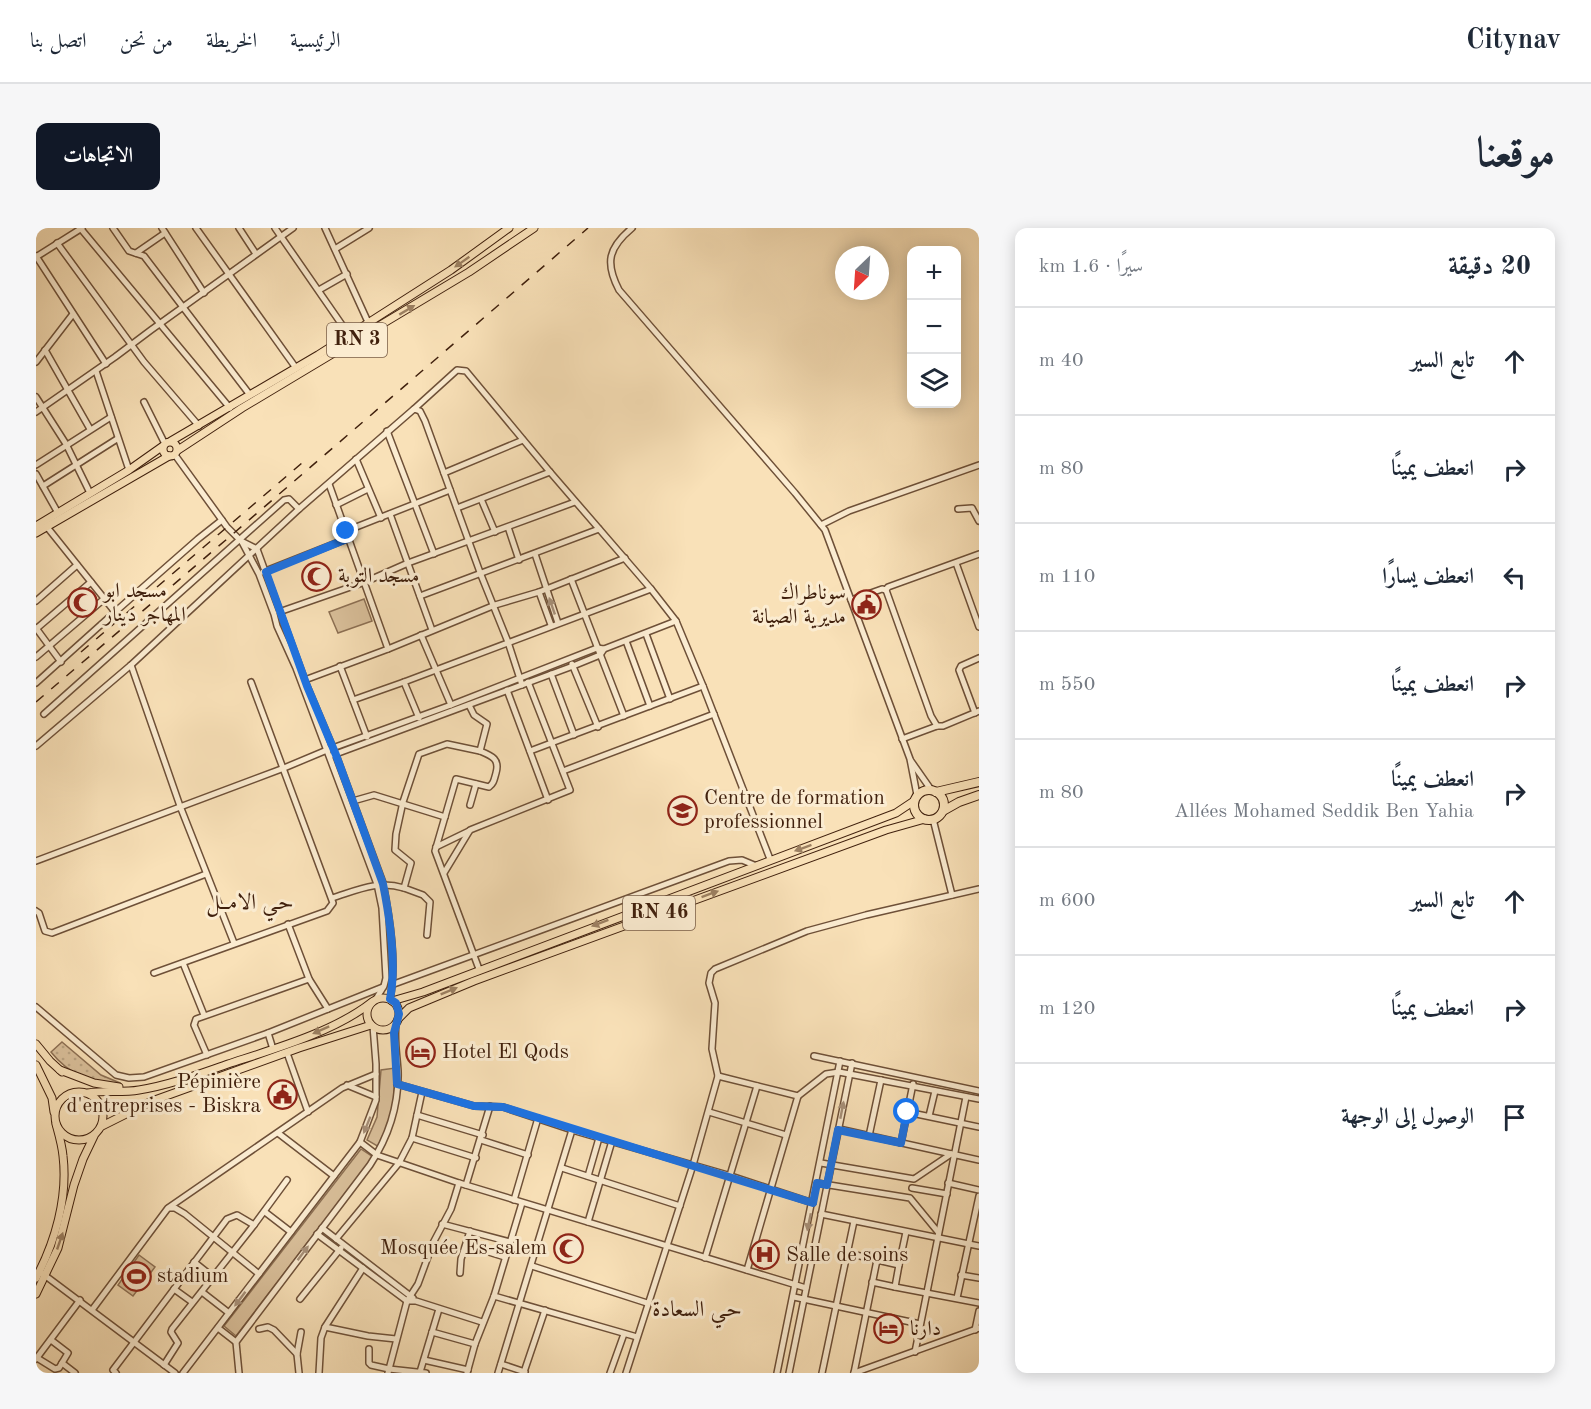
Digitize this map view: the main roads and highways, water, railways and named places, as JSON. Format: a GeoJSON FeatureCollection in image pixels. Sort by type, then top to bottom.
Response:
{"type":"FeatureCollection","features":[{"type":"Feature","properties":{"kind":"highway"},"geometry":{"type":"LineString","coordinates":[[934,792],[979,782]]}},
{"type":"Feature","properties":{"kind":"highway"},"geometry":{"type":"LineString","coordinates":[[943,811],[943,799],[934,792],[927,790],[916,798],[917,814],[929,819],[943,811],[958,802],[979,795]]}},
{"type":"Feature","properties":{"kind":"main road","name":"RN 3"},"geometry":{"type":"LineString","coordinates":[[36,526],[129,470],[166,444],[230,408],[349,335],[451,270],[509,228]]}},
{"type":"Feature","properties":{"kind":"main road","name":"RN 3"},"geometry":{"type":"LineString","coordinates":[[36,533],[174,454],[242,408],[469,272],[534,228]]}},
{"type":"Feature","properties":{"kind":"main road"},"geometry":{"type":"LineString","coordinates":[[166,444],[177,445],[174,454],[163,451],[166,444]]}},
{"type":"Feature","properties":{"kind":"main road","name":"RN 46"},"geometry":{"type":"LineString","coordinates":[[391,1000],[423,992],[896,813],[916,798]]}},
{"type":"Feature","properties":{"kind":"main road","name":"RN 46"},"geometry":{"type":"LineString","coordinates":[[397,1021],[409,1008],[474,981],[885,830],[929,819]]}},
{"type":"Feature","properties":{"kind":"main road"},"geometry":{"type":"LineString","coordinates":[[55,1116],[56,1107],[67,1095],[86,1092],[136,1091],[158,1087],[273,1049],[349,1017],[374,1001],[381,998],[391,1000],[398,1008],[397,1021],[381,1030],[372,1025],[367,1011],[374,1001]]}},
{"type":"Feature","properties":{"kind":"main road"},"geometry":{"type":"LineString","coordinates":[[40,1275],[63,1233],[74,1185],[83,1159],[102,1125],[152,1101],[372,1025]]}},
{"type":"Feature","properties":{"kind":"main road"},"geometry":{"type":"LineString","coordinates":[[36,1044],[60,1070],[100,1103],[103,1110],[102,1125]]}},
{"type":"Feature","properties":{"kind":"main road"},"geometry":{"type":"LineString","coordinates":[[36,1065],[52,1098],[63,1155],[63,1196],[36,1294]]}},
{"type":"Feature","properties":{"kind":"main road"},"geometry":{"type":"LineString","coordinates":[[60,1070],[79,1079],[107,1086],[158,1087]]}},
{"type":"Feature","properties":{"kind":"main road"},"geometry":{"type":"LineString","coordinates":[[56,1124],[65,1136],[72,1139],[87,1139],[94,1136]]}},
{"type":"Feature","properties":{"kind":"railway"},"geometry":{"type":"LineString","coordinates":[[36,702],[588,228]]}},
{"type":"Feature","properties":{"kind":"railway"},"geometry":{"type":"LineString","coordinates":[[81,652],[309,457]]}},
{"type":"Feature","properties":{"kind":"place","name":"مسجد التوبة"},"geometry":{"type":"Point","coordinates":[317,576]}},
{"type":"Feature","properties":{"kind":"place","name":"مسجد ابو المهاجر دينار"},"geometry":{"type":"Point","coordinates":[83,603]}},
{"type":"Feature","properties":{"kind":"place","name":"سوناطراك مديرية الصيانة"},"geometry":{"type":"Point","coordinates":[867,605]}},
{"type":"Feature","properties":{"kind":"place","name":"Centre de formation professionnel"},"geometry":{"type":"Point","coordinates":[683,810]}},
{"type":"Feature","properties":{"kind":"place","name":"Hotel El Qods"},"geometry":{"type":"Point","coordinates":[421,1052]}},
{"type":"Feature","properties":{"kind":"place","name":"Pépinière d'entreprises - Biskra"},"geometry":{"type":"Point","coordinates":[282,1094]}},
{"type":"Feature","properties":{"kind":"place","name":"Mosquée Es-salem"},"geometry":{"type":"Point","coordinates":[568,1248]}},
{"type":"Feature","properties":{"kind":"place","name":"Salle de soins"},"geometry":{"type":"Point","coordinates":[765,1255]}},
{"type":"Feature","properties":{"kind":"place","name":"stadium"},"geometry":{"type":"Point","coordinates":[136,1276]}},
{"type":"Feature","properties":{"kind":"place","name":"دارنا"},"geometry":{"type":"Point","coordinates":[889,1329]}},
{"type":"Feature","properties":{"kind":"district","name":"حـي الامــل"},"geometry":{"type":"Point","coordinates":[250,903]}},
{"type":"Feature","properties":{"kind":"district","name":"حـي السعادة"},"geometry":{"type":"Point","coordinates":[697,1310]}}]}
